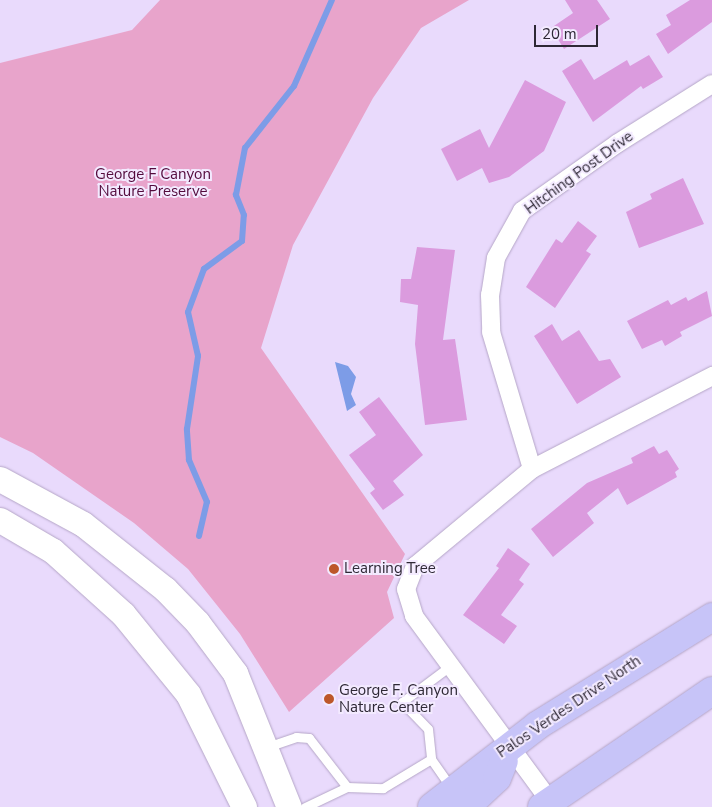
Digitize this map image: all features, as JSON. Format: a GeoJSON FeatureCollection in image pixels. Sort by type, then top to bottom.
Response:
{"type":"FeatureCollection","features":[{"type":"Feature","properties":{"kind":"main road"},"geometry":{"type":"LineString","coordinates":[[0,479],[83,524],[184,609],[235,673],[267,747],[289,807]]}},
{"type":"Feature","properties":{"kind":"main road"},"geometry":{"type":"LineString","coordinates":[[0,520],[53,551],[123,614],[188,694],[244,807]]}},
{"type":"Feature","properties":{"kind":"main road","name":"Palos Verdes Drive North"},"geometry":{"type":"LineString","coordinates":[[432,807],[459,798],[510,746],[619,672],[712,617]]}},
{"type":"Feature","properties":{"kind":"main road"},"geometry":{"type":"LineString","coordinates":[[546,804],[712,691]]}},
{"type":"Feature","properties":{"kind":"street","name":"Hitching Post Drive"},"geometry":{"type":"LineString","coordinates":[[532,469],[491,332],[496,258],[522,211],[618,143],[712,84]]}},
{"type":"Feature","properties":{"kind":"street"},"geometry":{"type":"LineString","coordinates":[[546,804],[510,746],[414,616],[406,589],[415,566],[532,469],[712,376]]}},
{"type":"Feature","properties":{"kind":"lane"},"geometry":{"type":"LineString","coordinates":[[450,666],[402,702],[428,729],[431,759],[459,798]]}},
{"type":"Feature","properties":{"kind":"lane"},"geometry":{"type":"LineString","coordinates":[[267,747],[296,737],[309,738],[347,787]]}},
{"type":"Feature","properties":{"kind":"lane"},"geometry":{"type":"LineString","coordinates":[[305,807],[347,787],[383,788],[431,759]]}},
{"type":"Feature","properties":{"kind":"green space","name":"George F Canyon Nature Preserve"},"geometry":{"type":"Polygon","coordinates":[[[160,0],[469,0],[421,28],[373,98],[293,245],[261,348],[405,554],[387,592],[394,618],[289,712],[240,634],[188,569],[134,523],[33,453],[0,437],[0,63],[132,30],[160,0]]]}},
{"type":"Feature","properties":{"kind":"water"},"geometry":{"type":"Polygon","coordinates":[[[335,362],[348,366],[356,377],[351,394],[356,405],[347,411],[335,362]]]}},
{"type":"Feature","properties":{"kind":"building"},"geometry":{"type":"Polygon","coordinates":[[[565,0],[597,0],[610,19],[564,49],[551,28],[573,13],[565,0]]]}},
{"type":"Feature","properties":{"kind":"building"},"geometry":{"type":"Polygon","coordinates":[[[690,0],[712,0],[712,22],[668,54],[656,34],[671,25],[666,15],[690,0]]]}},
{"type":"Feature","properties":{"kind":"building"},"geometry":{"type":"Polygon","coordinates":[[[649,55],[663,77],[643,89],[641,86],[593,122],[562,71],[581,59],[594,80],[627,60],[630,66],[649,55]]]}},
{"type":"Feature","properties":{"kind":"building"},"geometry":{"type":"Polygon","coordinates":[[[525,80],[566,102],[544,151],[509,177],[489,183],[482,168],[457,181],[441,149],[480,129],[489,148],[525,80]]]}},
{"type":"Feature","properties":{"kind":"building"},"geometry":{"type":"Polygon","coordinates":[[[683,178],[704,224],[639,248],[626,212],[652,199],[650,194],[683,178]]]}},
{"type":"Feature","properties":{"kind":"building"},"geometry":{"type":"Polygon","coordinates":[[[578,221],[597,236],[586,251],[591,254],[555,308],[526,287],[556,239],[562,243],[578,221]]]}},
{"type":"Feature","properties":{"kind":"building"},"geometry":{"type":"Polygon","coordinates":[[[417,247],[455,250],[443,340],[455,339],[467,420],[425,425],[415,344],[418,305],[400,302],[401,279],[411,279],[417,247]]]}},
{"type":"Feature","properties":{"kind":"building"},"geometry":{"type":"Polygon","coordinates":[[[707,291],[712,316],[680,332],[682,336],[665,346],[662,340],[642,349],[627,321],[668,300],[671,305],[686,297],[688,301],[707,291]]]}},
{"type":"Feature","properties":{"kind":"building"},"geometry":{"type":"Polygon","coordinates":[[[552,324],[562,341],[579,330],[599,361],[610,359],[621,377],[577,404],[534,336],[552,324]]]}},
{"type":"Feature","properties":{"kind":"building"},"geometry":{"type":"Polygon","coordinates":[[[379,397],[423,455],[393,481],[404,495],[383,510],[370,493],[375,489],[349,455],[376,435],[359,412],[379,397]]]}},
{"type":"Feature","properties":{"kind":"building"},"geometry":{"type":"Polygon","coordinates":[[[654,446],[659,454],[667,450],[679,469],[675,472],[677,477],[627,505],[618,488],[587,513],[594,523],[553,557],[531,529],[587,483],[633,463],[631,458],[654,446]]]}},
{"type":"Feature","properties":{"kind":"building"},"geometry":{"type":"Polygon","coordinates":[[[508,548],[530,564],[519,580],[524,584],[501,615],[517,626],[504,644],[463,615],[499,568],[496,566],[508,548]]]}},
{"type":"Feature","properties":{"kind":"waterway"},"geometry":{"type":"LineString","coordinates":[[199,536],[207,502],[189,460],[187,429],[198,356],[188,312],[204,269],[242,241],[244,215],[236,195],[245,148],[294,86],[332,0]]}},
{"type":"Feature","properties":{"kind":"place","name":"Learning Tree"},"geometry":{"type":"Point","coordinates":[334,569]}},
{"type":"Feature","properties":{"kind":"place","name":"George F. Canyon Nature Center"},"geometry":{"type":"Point","coordinates":[329,699]}}]}
